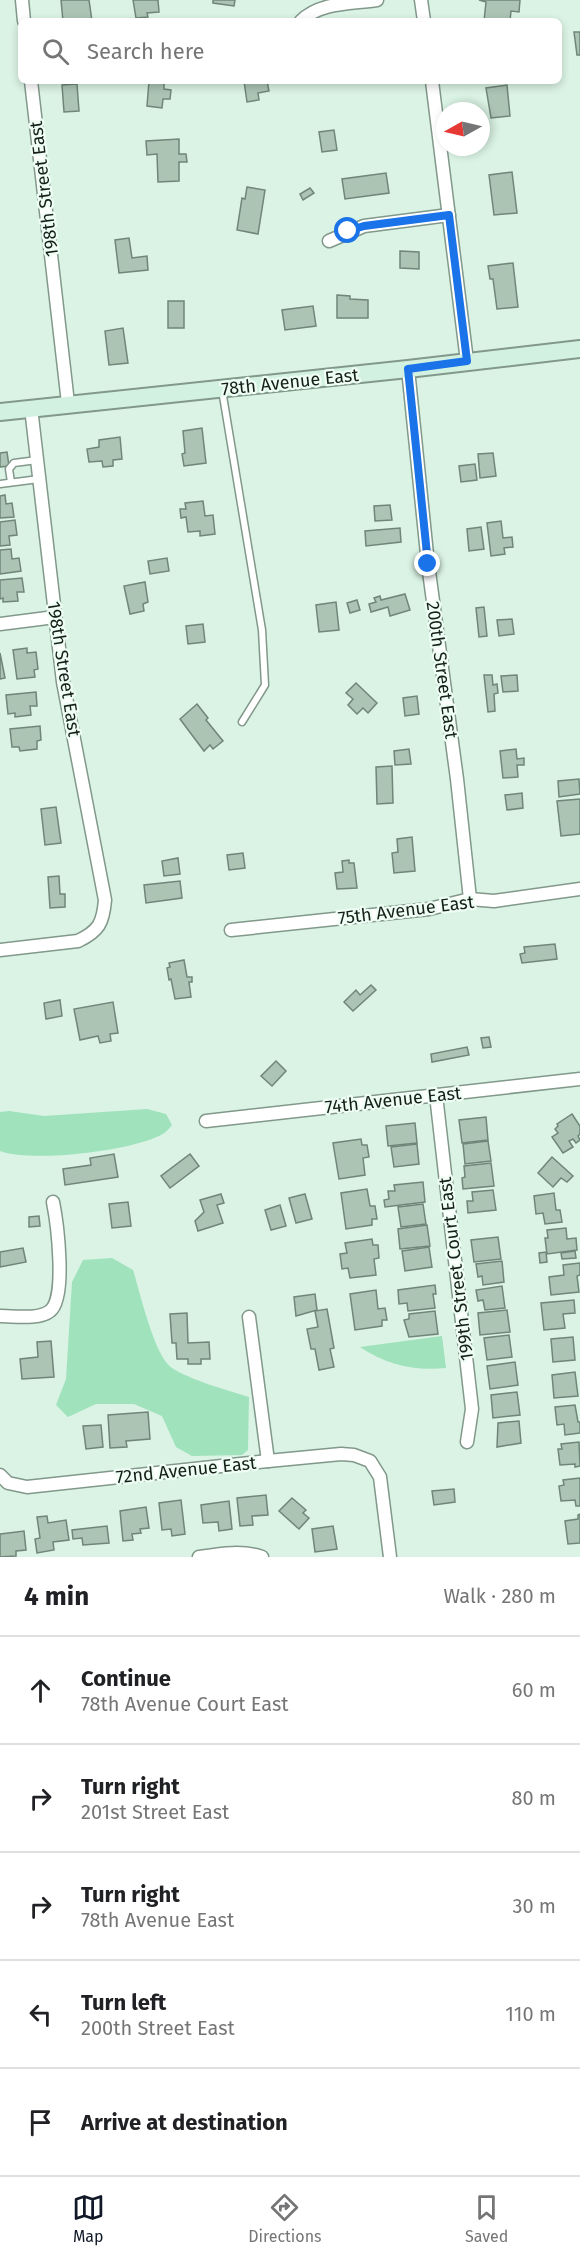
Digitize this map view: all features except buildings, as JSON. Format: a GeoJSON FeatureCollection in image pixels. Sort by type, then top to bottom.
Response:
{"type":"FeatureCollection","features":[{"type":"Feature","properties":{"kind":"street"},"geometry":{"type":"LineString","coordinates":[[22,0],[24,18]]}},
{"type":"Feature","properties":{"kind":"street"},"geometry":{"type":"LineString","coordinates":[[304,18],[322,8],[377,0]]}},
{"type":"Feature","properties":{"kind":"street"},"geometry":{"type":"LineString","coordinates":[[421,0],[424,18]]}},
{"type":"Feature","properties":{"kind":"street","name":"198th Street East"},"geometry":{"type":"LineString","coordinates":[[31,84],[68,404]]}},
{"type":"Feature","properties":{"kind":"street"},"geometry":{"type":"LineString","coordinates":[[432,84],[467,361]]}},
{"type":"Feature","properties":{"kind":"street"},"geometry":{"type":"LineString","coordinates":[[329,241],[364,226],[449,215]]}},
{"type":"Feature","properties":{"kind":"street","name":"78th Avenue East"},"geometry":{"type":"LineString","coordinates":[[0,412],[580,349]]}},
{"type":"Feature","properties":{"kind":"street","name":"200th Street East"},"geometry":{"type":"LineString","coordinates":[[408,369],[428,564],[457,779],[470,899]]}},
{"type":"Feature","properties":{"kind":"street","name":"198th Street East"},"geometry":{"type":"LineString","coordinates":[[0,950],[78,941],[90,936],[104,917],[105,900],[63,682],[31,408]]}},
{"type":"Feature","properties":{"kind":"street"},"geometry":{"type":"LineString","coordinates":[[0,624],[55,617]]}},
{"type":"Feature","properties":{"kind":"street","name":"75th Avenue East"},"geometry":{"type":"LineString","coordinates":[[231,930],[429,909],[470,899],[494,901],[580,889]]}},
{"type":"Feature","properties":{"kind":"street","name":"74th Avenue East"},"geometry":{"type":"LineString","coordinates":[[206,1121],[580,1079]]}},
{"type":"Feature","properties":{"kind":"street","name":"199th Street Court East"},"geometry":{"type":"LineString","coordinates":[[436,1095],[472,1408],[467,1442]]}},
{"type":"Feature","properties":{"kind":"street"},"geometry":{"type":"LineString","coordinates":[[0,1316],[44,1314],[51,1310],[57,1300],[60,1278],[54,1202]]}},
{"type":"Feature","properties":{"kind":"street"},"geometry":{"type":"LineString","coordinates":[[249,1317],[268,1461]]}},
{"type":"Feature","properties":{"kind":"street","name":"72nd Avenue East"},"geometry":{"type":"LineString","coordinates":[[0,1475],[8,1483],[27,1486],[341,1454],[364,1458],[370,1461],[380,1477],[390,1557]]}},
{"type":"Feature","properties":{"kind":"street"},"geometry":{"type":"LineString","coordinates":[[199,1557],[254,1554],[262,1557]]}},
{"type":"Feature","properties":{"kind":"lane"},"geometry":{"type":"LineString","coordinates":[[222,389],[262,630],[265,664],[265,686],[242,722]]}},
{"type":"Feature","properties":{"kind":"lane"},"geometry":{"type":"LineString","coordinates":[[11,482],[9,469],[14,463],[38,460]]}},
{"type":"Feature","properties":{"kind":"lane"},"geometry":{"type":"LineString","coordinates":[[0,484],[40,479]]}},
{"type":"Feature","properties":{"kind":"green space"},"geometry":{"type":"Polygon","coordinates":[[[147,1109],[166,1114],[172,1125],[167,1131],[147,1141],[105,1150],[57,1155],[35,1156],[0,1151],[0,1112],[9,1111],[44,1116],[147,1109]]]}},
{"type":"Feature","properties":{"kind":"green space"},"geometry":{"type":"Polygon","coordinates":[[[112,1258],[133,1270],[154,1338],[165,1361],[172,1368],[198,1381],[249,1397],[248,1450],[242,1455],[192,1456],[176,1447],[162,1416],[134,1404],[96,1404],[68,1417],[56,1405],[66,1379],[72,1282],[83,1260],[112,1258]]]}},
{"type":"Feature","properties":{"kind":"green space"},"geometry":{"type":"Polygon","coordinates":[[[442,1336],[446,1368],[422,1369],[401,1365],[380,1358],[360,1347],[442,1336]]]}},
{"type":"Feature","properties":{"kind":"route"},"geometry":{"type":"LineString","coordinates":[[348,231],[364,226],[449,215],[467,361],[408,369],[428,564]]}}]}
